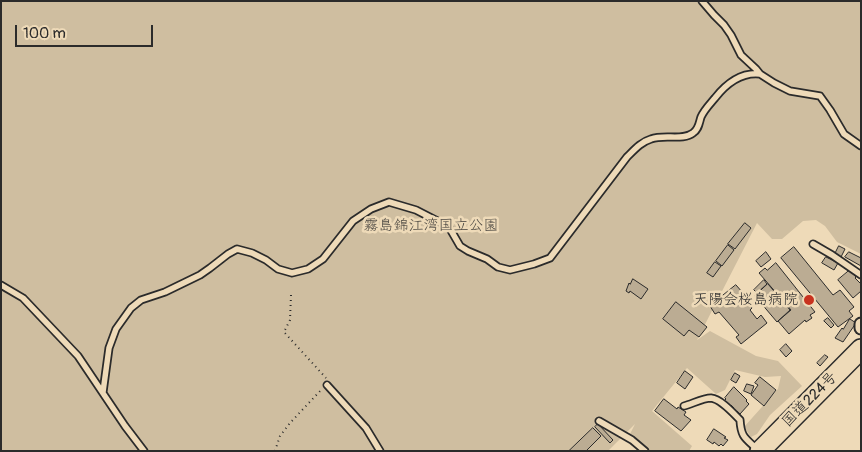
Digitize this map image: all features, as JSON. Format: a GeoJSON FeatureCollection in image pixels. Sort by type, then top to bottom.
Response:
{"type":"FeatureCollection","features":[{"type":"Feature","properties":{"kind":"highway","name":"国道224号"},"geometry":{"type":"LineString","coordinates":[[759,451],[861,349]]}},
{"type":"Feature","properties":{"kind":"lane"},"geometry":{"type":"LineString","coordinates":[[702,1],[724,25],[741,55],[760,74],[774,84],[790,91],[820,96],[844,134],[861,146]]}},
{"type":"Feature","properties":{"kind":"lane"},"geometry":{"type":"LineString","coordinates":[[102,392],[109,348],[116,329],[131,308],[141,300],[165,292],[200,274],[237,249],[259,256],[278,269],[292,273],[308,269],[322,259],[353,221],[371,209],[389,202],[416,210],[449,227],[460,246],[468,252],[488,259],[498,267],[510,270],[550,258],[627,157],[640,144],[652,138],[684,137],[692,134],[698,128],[707,107],[724,87],[751,73],[760,74]]}},
{"type":"Feature","properties":{"kind":"lane"},"geometry":{"type":"LineString","coordinates":[[813,244],[861,275]]}},
{"type":"Feature","properties":{"kind":"lane"},"geometry":{"type":"LineString","coordinates":[[1,285],[23,298],[78,356],[144,451]]}},
{"type":"Feature","properties":{"kind":"lane"},"geometry":{"type":"LineString","coordinates":[[327,385],[366,428],[380,451]]}},
{"type":"Feature","properties":{"kind":"lane"},"geometry":{"type":"LineString","coordinates":[[684,406],[711,398],[718,400],[740,420],[743,437],[759,451]]}},
{"type":"Feature","properties":{"kind":"lane"},"geometry":{"type":"LineString","coordinates":[[599,421],[632,440],[645,451]]}},
{"type":"Feature","properties":{"kind":"path"},"geometry":{"type":"LineString","coordinates":[[275,451],[280,436],[290,423],[327,385],[326,377],[284,332],[290,320],[291,295]]}},
{"type":"Feature","properties":{"kind":"green space","name":"霧島錦江湾国立公園"},"geometry":{"type":"Polygon","coordinates":[[[1,1],[861,1],[861,254],[837,242],[825,226],[816,220],[803,221],[782,239],[772,239],[757,223],[697,340],[710,331],[756,356],[778,361],[802,386],[770,415],[757,434],[751,437],[744,427],[778,389],[781,376],[765,377],[735,370],[725,390],[716,394],[687,368],[652,411],[692,446],[689,451],[651,451],[630,434],[635,424],[608,451],[1,451],[1,1]]]}},
{"type":"Feature","properties":{"kind":"building"},"geometry":{"type":"Polygon","coordinates":[[[745,223],[751,228],[735,249],[728,244],[745,223]]]}},
{"type":"Feature","properties":{"kind":"building"},"geometry":{"type":"Polygon","coordinates":[[[728,245],[734,250],[722,266],[716,261],[728,245]]]}},
{"type":"Feature","properties":{"kind":"building"},"geometry":{"type":"Polygon","coordinates":[[[839,246],[845,249],[841,257],[835,254],[839,246]]]}},
{"type":"Feature","properties":{"kind":"building"},"geometry":{"type":"Polygon","coordinates":[[[794,247],[833,295],[840,290],[854,307],[849,311],[853,316],[838,327],[781,258],[794,247]]]}},
{"type":"Feature","properties":{"kind":"building"},"geometry":{"type":"Polygon","coordinates":[[[766,252],[771,259],[761,267],[756,261],[766,252]]]}},
{"type":"Feature","properties":{"kind":"building"},"geometry":{"type":"Polygon","coordinates":[[[849,252],[861,258],[861,266],[845,257],[849,252]]]}},
{"type":"Feature","properties":{"kind":"building"},"geometry":{"type":"Polygon","coordinates":[[[826,257],[838,263],[834,270],[822,263],[826,257]]]}},
{"type":"Feature","properties":{"kind":"building"},"geometry":{"type":"Polygon","coordinates":[[[715,262],[721,266],[713,277],[707,273],[715,262]]]}},
{"type":"Feature","properties":{"kind":"building"},"geometry":{"type":"Polygon","coordinates":[[[776,263],[815,312],[810,315],[812,318],[806,322],[805,320],[789,334],[778,321],[791,310],[759,273],[776,263]]]}},
{"type":"Feature","properties":{"kind":"building"},"geometry":{"type":"Polygon","coordinates":[[[850,270],[861,284],[861,291],[853,298],[838,280],[850,270]]]}},
{"type":"Feature","properties":{"kind":"building"},"geometry":{"type":"Polygon","coordinates":[[[633,279],[648,289],[641,299],[630,291],[629,293],[626,291],[633,279]]]}},
{"type":"Feature","properties":{"kind":"building"},"geometry":{"type":"Polygon","coordinates":[[[764,280],[767,284],[757,293],[754,290],[764,280]]]}},
{"type":"Feature","properties":{"kind":"building"},"geometry":{"type":"Polygon","coordinates":[[[768,284],[790,310],[777,322],[755,296],[768,284]]]}},
{"type":"Feature","properties":{"kind":"building"},"geometry":{"type":"Polygon","coordinates":[[[736,285],[743,293],[740,296],[752,308],[750,310],[757,319],[761,315],[767,323],[741,344],[736,337],[739,335],[719,312],[715,314],[710,306],[736,285]]]}},
{"type":"Feature","properties":{"kind":"building"},"geometry":{"type":"Polygon","coordinates":[[[811,295],[815,299],[810,304],[806,300],[811,295]]]}},
{"type":"Feature","properties":{"kind":"building"},"geometry":{"type":"Polygon","coordinates":[[[676,302],[707,327],[699,337],[689,330],[684,336],[663,319],[676,302]]]}},
{"type":"Feature","properties":{"kind":"building"},"geometry":{"type":"Polygon","coordinates":[[[828,318],[834,325],[831,328],[824,321],[828,318]]]}},
{"type":"Feature","properties":{"kind":"building"},"geometry":{"type":"Polygon","coordinates":[[[850,319],[856,323],[843,342],[835,338],[843,329],[850,319]]]}},
{"type":"Feature","properties":{"kind":"building"},"geometry":{"type":"Polygon","coordinates":[[[786,344],[792,351],[786,357],[780,350],[786,344]]]}},
{"type":"Feature","properties":{"kind":"building"},"geometry":{"type":"Polygon","coordinates":[[[825,355],[828,357],[820,366],[817,363],[825,355]]]}},
{"type":"Feature","properties":{"kind":"building"},"geometry":{"type":"Polygon","coordinates":[[[685,371],[693,377],[685,389],[677,383],[685,371]]]}},
{"type":"Feature","properties":{"kind":"building"},"geometry":{"type":"Polygon","coordinates":[[[735,373],[740,376],[736,383],[731,380],[735,373]]]}},
{"type":"Feature","properties":{"kind":"building"},"geometry":{"type":"Polygon","coordinates":[[[760,377],[776,390],[764,406],[751,395],[758,385],[755,383],[760,377]]]}},
{"type":"Feature","properties":{"kind":"building"},"geometry":{"type":"Polygon","coordinates":[[[747,384],[754,386],[751,394],[744,391],[747,384]]]}},
{"type":"Feature","properties":{"kind":"building"},"geometry":{"type":"Polygon","coordinates":[[[734,387],[749,404],[740,414],[737,411],[736,413],[731,405],[730,407],[724,401],[734,387]]]}},
{"type":"Feature","properties":{"kind":"building"},"geometry":{"type":"Polygon","coordinates":[[[664,399],[677,409],[678,407],[686,412],[684,415],[691,420],[681,431],[655,411],[664,399]]]}},
{"type":"Feature","properties":{"kind":"building"},"geometry":{"type":"Polygon","coordinates":[[[598,424],[613,440],[610,443],[595,427],[598,424]]]}},
{"type":"Feature","properties":{"kind":"building"},"geometry":{"type":"Polygon","coordinates":[[[593,428],[601,436],[586,451],[569,451],[593,428]]]}},
{"type":"Feature","properties":{"kind":"building"},"geometry":{"type":"Polygon","coordinates":[[[714,429],[728,440],[723,446],[721,444],[719,446],[714,442],[713,444],[707,440],[714,429]]]}},
{"type":"Feature","properties":{"kind":"place","name":"天陽会桜島病院"},"geometry":{"type":"Point","coordinates":[809,300]}}]}
